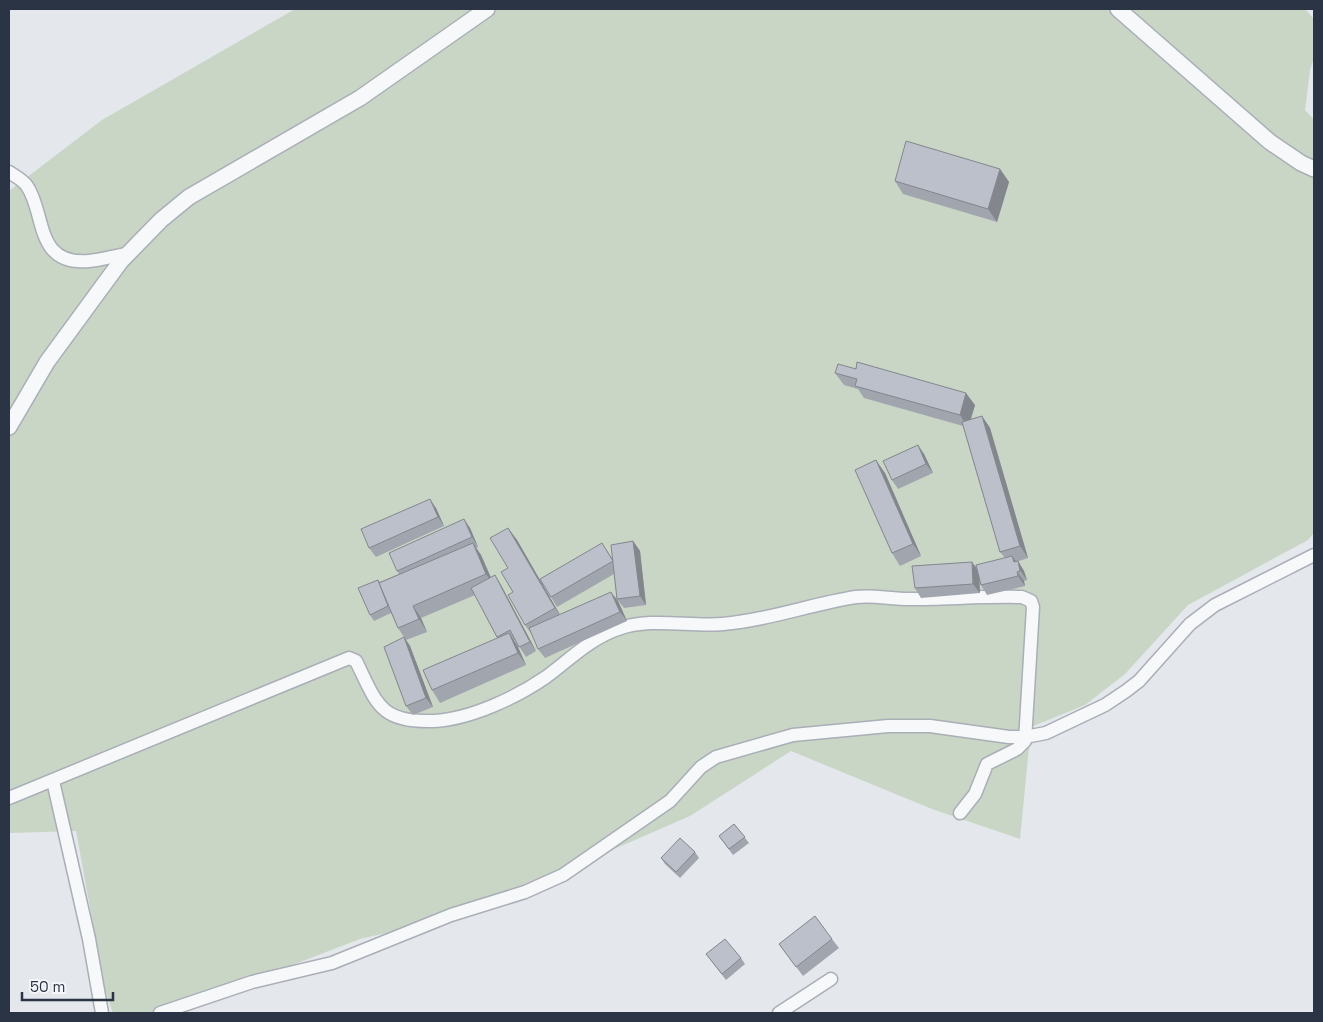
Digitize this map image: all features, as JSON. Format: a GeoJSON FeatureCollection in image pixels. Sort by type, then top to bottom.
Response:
{"type":"FeatureCollection","features":[{"type":"Feature","properties":{"kind":"street"},"geometry":{"type":"LineString","coordinates":[[9,428],[47,362],[127,254],[161,220],[189,197],[360,98],[487,9]]}},
{"type":"Feature","properties":{"kind":"street"},"geometry":{"type":"LineString","coordinates":[[1118,9],[1270,142],[1301,164],[1314,169]]}},
{"type":"Feature","properties":{"kind":"street"},"geometry":{"type":"LineString","coordinates":[[9,172],[27,186],[43,234],[51,247],[62,256],[88,261],[127,254]]}},
{"type":"Feature","properties":{"kind":"street"},"geometry":{"type":"LineString","coordinates":[[160,1013],[252,982],[332,963],[451,915],[525,892],[563,875],[670,801],[701,767],[716,757],[793,735],[888,726],[930,726],[1025,737],[1046,733],[1105,705],[1138,681],[1190,624],[1203,613],[1314,555]]}},
{"type":"Feature","properties":{"kind":"street"},"geometry":{"type":"LineString","coordinates":[[9,798],[349,658],[356,661],[378,704],[386,712],[414,720],[435,721],[455,717],[509,698],[537,682],[597,639],[618,629],[639,624],[684,626],[749,621],[858,597],[908,599],[1022,597],[1031,601],[1033,607],[1023,745],[987,764],[975,794],[960,813]]}},
{"type":"Feature","properties":{"kind":"street"},"geometry":{"type":"LineString","coordinates":[[53,781],[89,939],[102,1013]]}},
{"type":"Feature","properties":{"kind":"street"},"geometry":{"type":"LineString","coordinates":[[778,1013],[831,979]]}},
{"type":"Feature","properties":{"kind":"green space"},"geometry":{"type":"Polygon","coordinates":[[[295,9],[1305,9],[1314,19],[1314,58],[1310,70],[1305,110],[1314,120],[1314,533],[1308,540],[1188,605],[1125,674],[1085,705],[1031,727],[1020,839],[932,809],[791,751],[690,816],[460,916],[360,939],[168,1013],[113,1013],[105,990],[76,831],[9,833],[9,191],[102,120],[295,9]]]}},
{"type":"Feature","properties":{"kind":"building"},"geometry":{"type":"Polygon","coordinates":[[[906,141],[1000,169],[988,209],[895,181],[906,141]]]}},
{"type":"Feature","properties":{"kind":"building"},"geometry":{"type":"Polygon","coordinates":[[[857,362],[966,393],[960,415],[855,386],[857,379],[835,373],[838,364],[856,369],[857,362]]]}},
{"type":"Feature","properties":{"kind":"building"},"geometry":{"type":"Polygon","coordinates":[[[982,416],[1020,546],[1000,552],[962,422],[982,416]]]}},
{"type":"Feature","properties":{"kind":"building"},"geometry":{"type":"Polygon","coordinates":[[[918,445],[926,464],[892,480],[883,461],[918,445]]]}},
{"type":"Feature","properties":{"kind":"building"},"geometry":{"type":"Polygon","coordinates":[[[876,460],[913,544],[892,553],[855,470],[876,460]]]}},
{"type":"Feature","properties":{"kind":"building"},"geometry":{"type":"Polygon","coordinates":[[[430,499],[438,517],[369,548],[361,529],[430,499]]]}},
{"type":"Feature","properties":{"kind":"building"},"geometry":{"type":"Polygon","coordinates":[[[464,519],[472,537],[397,571],[389,553],[464,519]]]}},
{"type":"Feature","properties":{"kind":"building"},"geometry":{"type":"Polygon","coordinates":[[[508,528],[555,608],[525,625],[508,595],[513,592],[501,572],[508,568],[490,538],[508,528]]]}},
{"type":"Feature","properties":{"kind":"building"},"geometry":{"type":"Polygon","coordinates":[[[633,541],[640,596],[617,599],[611,545],[633,541]]]}},
{"type":"Feature","properties":{"kind":"building"},"geometry":{"type":"Polygon","coordinates":[[[473,543],[486,574],[413,606],[419,619],[398,628],[379,583],[473,543]]]}},
{"type":"Feature","properties":{"kind":"building"},"geometry":{"type":"Polygon","coordinates":[[[602,543],[613,561],[551,597],[540,579],[602,543]]]}},
{"type":"Feature","properties":{"kind":"building"},"geometry":{"type":"Polygon","coordinates":[[[1012,556],[1014,562],[1018,561],[1020,571],[1017,572],[1018,576],[981,585],[976,565],[1012,556]]]}},
{"type":"Feature","properties":{"kind":"building"},"geometry":{"type":"Polygon","coordinates":[[[972,562],[973,584],[915,588],[912,566],[972,562]]]}},
{"type":"Feature","properties":{"kind":"building"},"geometry":{"type":"Polygon","coordinates":[[[495,575],[530,642],[519,647],[510,630],[497,637],[471,588],[495,575]]]}},
{"type":"Feature","properties":{"kind":"building"},"geometry":{"type":"Polygon","coordinates":[[[378,580],[388,606],[370,615],[358,588],[378,580]]]}},
{"type":"Feature","properties":{"kind":"building"},"geometry":{"type":"Polygon","coordinates":[[[611,592],[620,612],[538,649],[529,628],[611,592]]]}},
{"type":"Feature","properties":{"kind":"building"},"geometry":{"type":"Polygon","coordinates":[[[509,633],[518,653],[432,690],[423,670],[509,633]]]}},
{"type":"Feature","properties":{"kind":"building"},"geometry":{"type":"Polygon","coordinates":[[[404,637],[426,698],[406,706],[384,647],[404,637]]]}},
{"type":"Feature","properties":{"kind":"building"},"geometry":{"type":"Polygon","coordinates":[[[734,824],[745,837],[729,849],[719,836],[734,824]]]}},
{"type":"Feature","properties":{"kind":"building"},"geometry":{"type":"Polygon","coordinates":[[[680,838],[695,852],[676,872],[661,858],[680,838]]]}},
{"type":"Feature","properties":{"kind":"building"},"geometry":{"type":"Polygon","coordinates":[[[815,916],[832,939],[796,967],[779,944],[815,916]]]}},
{"type":"Feature","properties":{"kind":"building"},"geometry":{"type":"Polygon","coordinates":[[[725,939],[741,958],[722,974],[706,954],[725,939]]]}}]}
